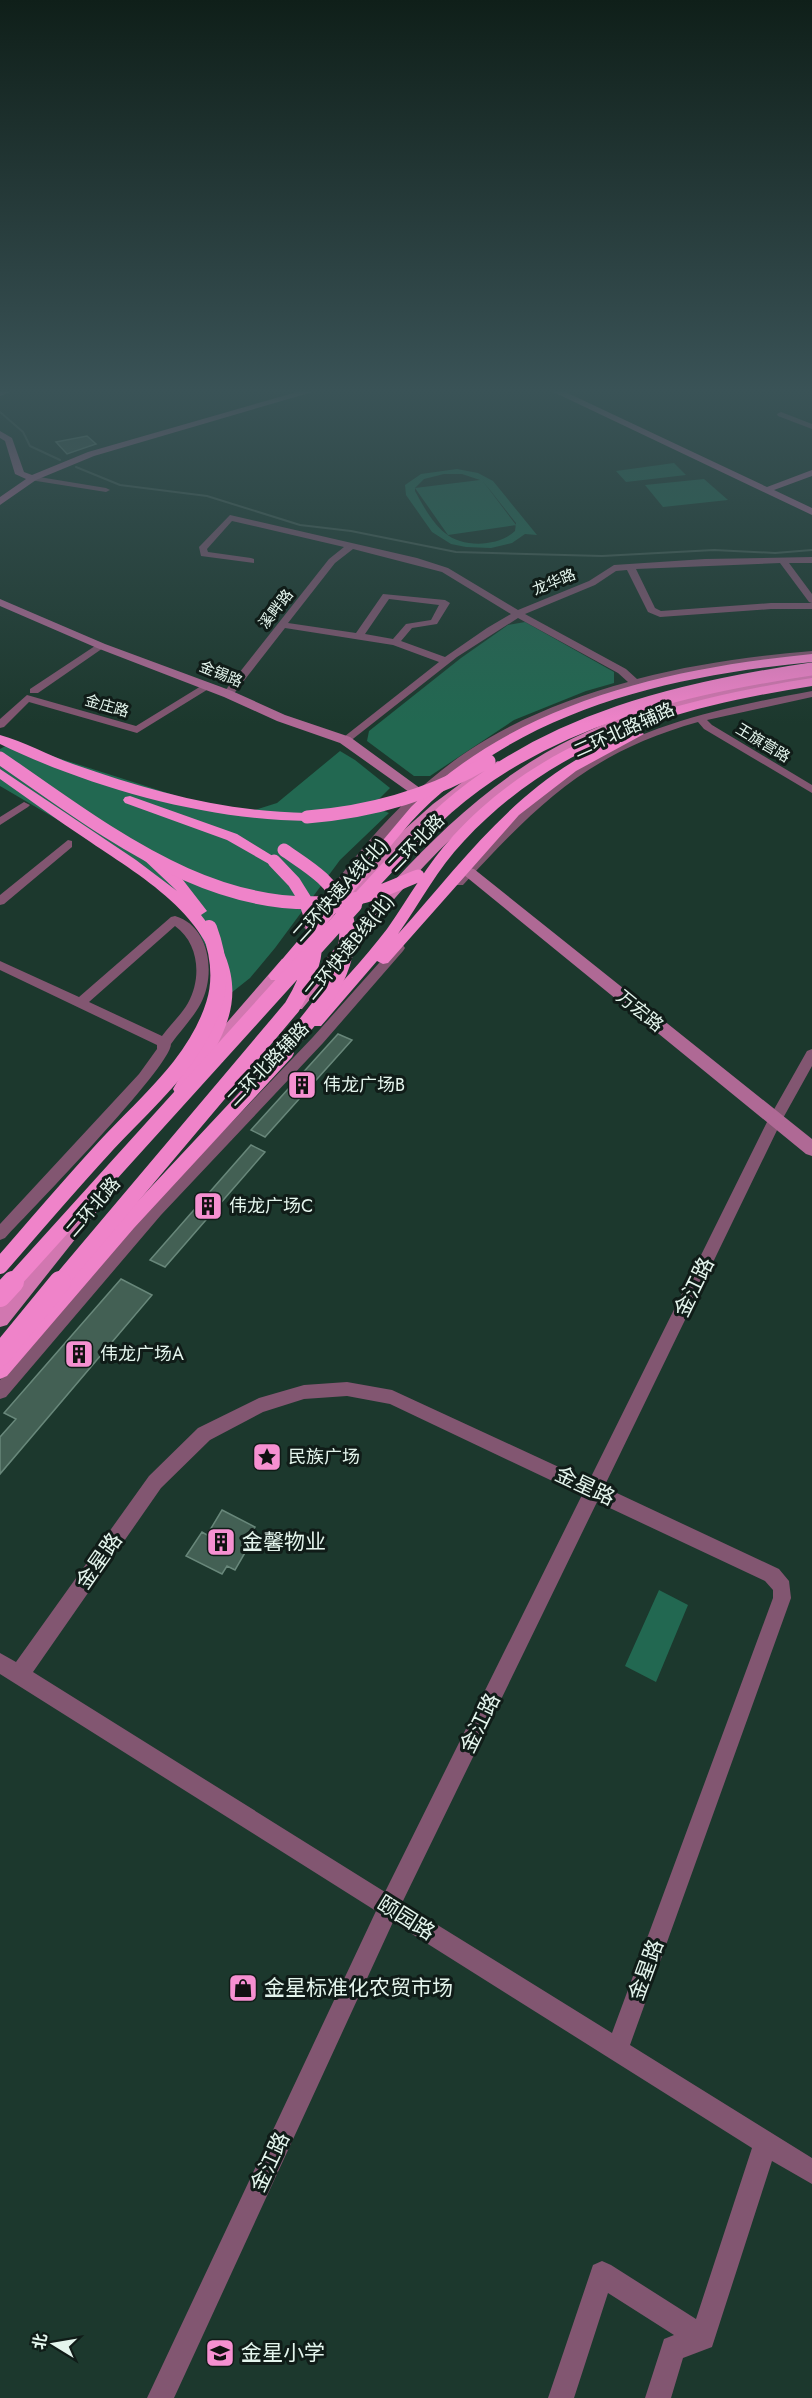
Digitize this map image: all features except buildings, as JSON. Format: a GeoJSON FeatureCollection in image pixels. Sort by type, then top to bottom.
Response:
{"type":"FeatureCollection","features":[{"type":"Feature","properties":{"kind":"highway"},"geometry":{"type":"LineString","coordinates":[[276,976],[412,813],[442,784],[474,762],[544,723],[625,692],[708,670],[812,658]]}},
{"type":"Feature","properties":{"kind":"highway"},"geometry":{"type":"LineString","coordinates":[[54,763],[167,799],[210,810],[282,817],[346,814],[392,806],[430,792],[536,735],[622,699],[711,676],[812,658]]}},
{"type":"Feature","properties":{"kind":"highway","name":"二环快速A线(北)"},"geometry":{"type":"LineString","coordinates":[[0,1296],[405,848],[470,788],[539,745],[623,709],[702,687],[812,669]]}},
{"type":"Feature","properties":{"kind":"highway","name":"二环快速B线(北)"},"geometry":{"type":"LineString","coordinates":[[0,1370],[142,1206],[356,976],[392,931],[452,846],[502,797],[567,754],[638,721],[714,699],[812,682]]}},
{"type":"Feature","properties":{"kind":"highway"},"geometry":{"type":"LineString","coordinates":[[0,758],[125,841],[187,877],[235,895],[291,903],[342,902],[374,895],[418,876],[459,850],[544,787],[602,750],[663,724],[730,704],[812,688]]}},
{"type":"Feature","properties":{"kind":"highway"},"geometry":{"type":"LineString","coordinates":[[0,740],[54,763],[259,838],[306,862],[328,883],[339,901],[346,920],[348,939],[344,961],[334,986],[316,1013],[0,1357]]}},
{"type":"Feature","properties":{"kind":"highway"},"geometry":{"type":"LineString","coordinates":[[0,740],[95,786],[232,837],[261,852],[285,871],[303,894],[312,915],[316,938],[313,963],[306,980],[283,1019],[138,1187],[0,1357]]}},
{"type":"Feature","properties":{"kind":"highway"},"geometry":{"type":"LineString","coordinates":[[0,773],[167,892],[199,923],[218,953],[226,983],[221,1017],[199,1062],[153,1126]]}},
{"type":"Feature","properties":{"kind":"highway"},"geometry":{"type":"LineString","coordinates":[[272,1062],[396,946],[494,833],[544,787]]}},
{"type":"Feature","properties":{"kind":"highway"},"geometry":{"type":"LineString","coordinates":[[0,1266],[179,1064],[205,1027],[214,1004],[219,982],[218,964],[215,946],[205,920],[178,883],[125,841]]}},
{"type":"Feature","properties":{"kind":"main road","name":"二环北路"},"geometry":{"type":"LineString","coordinates":[[0,1319],[219,1041],[409,832],[440,803],[486,771],[556,737],[635,710],[706,691],[812,675]]}},
{"type":"Feature","properties":{"kind":"main road","name":"二环北路"},"geometry":{"type":"LineString","coordinates":[[0,1342],[408,878],[457,828],[498,791],[564,748],[633,717],[709,694],[812,675]]}},
{"type":"Feature","properties":{"kind":"street"},"geometry":{"type":"LineString","coordinates":[[786,500],[812,512]]}},
{"type":"Feature","properties":{"kind":"street"},"geometry":{"type":"LineString","coordinates":[[797,500],[812,507]]}},
{"type":"Feature","properties":{"kind":"street"},"geometry":{"type":"LineString","coordinates":[[251,561],[204,554],[202,549],[230,518],[372,549],[445,570],[622,672],[635,683]]}},
{"type":"Feature","properties":{"kind":"street","name":"溪畔路"},"geometry":{"type":"LineString","coordinates":[[228,694],[332,561],[351,546]]}},
{"type":"Feature","properties":{"kind":"street","name":"龙华路"},"geometry":{"type":"LineString","coordinates":[[345,740],[446,661],[490,630],[518,614],[592,583],[614,568],[812,560]]}},
{"type":"Feature","properties":{"kind":"street"},"geometry":{"type":"LineString","coordinates":[[783,561],[812,600]]}},
{"type":"Feature","properties":{"kind":"street"},"geometry":{"type":"LineString","coordinates":[[630,567],[651,610],[660,614],[771,606],[812,606]]}},
{"type":"Feature","properties":{"kind":"street"},"geometry":{"type":"LineString","coordinates":[[358,637],[386,596],[446,603],[434,622],[409,626],[395,642]]}},
{"type":"Feature","properties":{"kind":"street","name":"金锡路"},"geometry":{"type":"LineString","coordinates":[[0,602],[101,646],[228,694],[281,718],[345,740],[422,794]]}},
{"type":"Feature","properties":{"kind":"street"},"geometry":{"type":"LineString","coordinates":[[283,625],[395,642],[446,661]]}},
{"type":"Feature","properties":{"kind":"street"},"geometry":{"type":"LineString","coordinates":[[34,691],[101,646]]}},
{"type":"Feature","properties":{"kind":"street","name":"二环北路辅路"},"geometry":{"type":"LineString","coordinates":[[276,976],[364,858],[422,794],[463,760],[508,733],[569,705],[635,683],[717,664],[812,658]]}},
{"type":"Feature","properties":{"kind":"street","name":"金庄路"},"geometry":{"type":"LineString","coordinates":[[0,725],[27,698],[137,730],[206,686]]}},
{"type":"Feature","properties":{"kind":"street","name":"二环北路辅路"},"geometry":{"type":"LineString","coordinates":[[0,1392],[174,1191],[324,1032],[469,872],[534,806],[574,773],[631,744],[701,719],[812,694]]}},
{"type":"Feature","properties":{"kind":"street","name":"王旗营路"},"geometry":{"type":"LineString","coordinates":[[701,719],[708,727],[812,790]]}},
{"type":"Feature","properties":{"kind":"street"},"geometry":{"type":"LineString","coordinates":[[0,822],[24,805]]}},
{"type":"Feature","properties":{"kind":"street"},"geometry":{"type":"LineString","coordinates":[[0,901],[68,844]]}},
{"type":"Feature","properties":{"kind":"street","name":"万宏路"},"geometry":{"type":"LineString","coordinates":[[469,872],[812,1149]]}},
{"type":"Feature","properties":{"kind":"street"},"geometry":{"type":"LineString","coordinates":[[0,1234],[144,1078],[164,1050],[164,1043],[194,1004],[200,989],[202,973],[199,950],[192,933],[175,920],[80,1003]]}},
{"type":"Feature","properties":{"kind":"street"},"geometry":{"type":"LineString","coordinates":[[0,965],[164,1043]]}},
{"type":"Feature","properties":{"kind":"street","name":"金江路"},"geometry":{"type":"LineString","coordinates":[[160,2398],[389,1908],[776,1120],[812,1054]]}},
{"type":"Feature","properties":{"kind":"street"},"geometry":{"type":"LineString","coordinates":[[0,1282],[99,1186],[153,1126]]}},
{"type":"Feature","properties":{"kind":"street","name":"金星路"},"geometry":{"type":"LineString","coordinates":[[19,1675],[155,1482],[204,1434],[259,1406],[303,1392],[347,1389],[392,1397],[772,1575],[782,1587],[782,1598],[777,1615],[617,2050]]}},
{"type":"Feature","properties":{"kind":"street","name":"颐园路"},"geometry":{"type":"LineString","coordinates":[[0,1663],[812,2172]]}},
{"type":"Feature","properties":{"kind":"street"},"geometry":{"type":"LineString","coordinates":[[703,2338],[766,2143]]}},
{"type":"Feature","properties":{"kind":"street"},"geometry":{"type":"LineString","coordinates":[[561,2398],[602,2274],[703,2338]]}},
{"type":"Feature","properties":{"kind":"street"},"geometry":{"type":"LineString","coordinates":[[658,2398],[673,2348],[703,2338]]}},
{"type":"Feature","properties":{"kind":"green space"},"geometry":{"type":"Polygon","coordinates":[[[409,500],[420,500],[436,524],[452,538],[480,544],[500,540],[515,531],[516,523],[498,500],[508,500],[537,535],[525,534],[512,543],[491,548],[451,544],[432,532],[409,500]]]}},
{"type":"Feature","properties":{"kind":"green space"},"geometry":{"type":"Polygon","coordinates":[[[423,500],[497,500],[516,525],[448,535],[423,500]]]}},
{"type":"Feature","properties":{"kind":"green space"},"geometry":{"type":"Polygon","coordinates":[[[657,500],[728,500],[663,507],[657,500]]]}},
{"type":"Feature","properties":{"kind":"green space"},"geometry":{"type":"Polygon","coordinates":[[[525,622],[614,672],[614,683],[586,691],[514,720],[430,776],[414,776],[367,741],[369,731],[461,658],[508,625],[525,622]]]}},
{"type":"Feature","properties":{"kind":"green space"},"geometry":{"type":"Polygon","coordinates":[[[11,743],[202,804],[252,811],[277,803],[340,751],[390,788],[372,806],[389,813],[340,860],[250,978],[221,1001],[210,955],[190,914],[145,871],[0,786],[0,749],[11,743]]]}},
{"type":"Feature","properties":{"kind":"green space"},"geometry":{"type":"Polygon","coordinates":[[[659,1590],[688,1605],[656,1682],[625,1666],[659,1590]]]}},
{"type":"Feature","properties":{"kind":"waterway"},"geometry":{"type":"LineString","coordinates":[[220,500],[300,525],[351,531],[456,552],[602,556],[714,550],[775,553],[812,550]]}},
{"type":"Feature","properties":{"kind":"place","name":"伟龙广场B"},"geometry":{"type":"Point","coordinates":[302,1085]}},
{"type":"Feature","properties":{"kind":"place","name":"伟龙广场C"},"geometry":{"type":"Point","coordinates":[208,1206]}},
{"type":"Feature","properties":{"kind":"place","name":"伟龙广场A"},"geometry":{"type":"Point","coordinates":[79,1354]}},
{"type":"Feature","properties":{"kind":"place","name":"民族广场"},"geometry":{"type":"Point","coordinates":[267,1457]}},
{"type":"Feature","properties":{"kind":"place","name":"金馨物业"},"geometry":{"type":"Point","coordinates":[221,1542]}},
{"type":"Feature","properties":{"kind":"place","name":"金星标准化农贸市场"},"geometry":{"type":"Point","coordinates":[243,1988]}},
{"type":"Feature","properties":{"kind":"place","name":"金星小学"},"geometry":{"type":"Point","coordinates":[220,2353]}}]}
